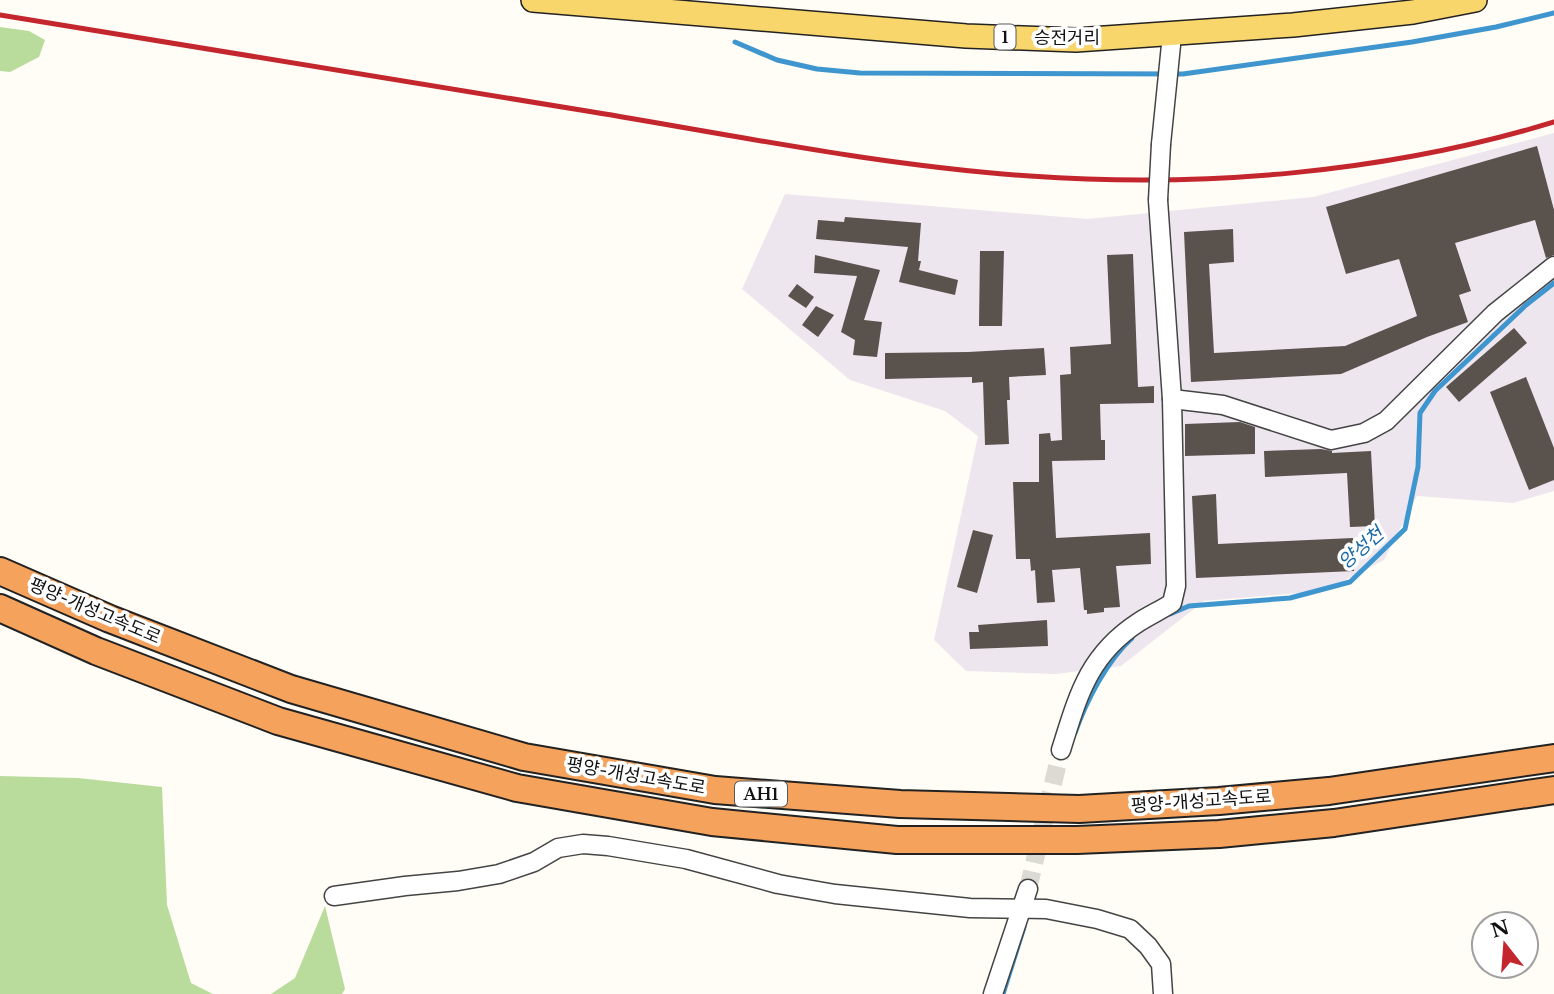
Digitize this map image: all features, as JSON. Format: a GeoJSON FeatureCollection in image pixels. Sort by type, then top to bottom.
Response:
{"type":"FeatureCollection","features":[{"type":"Feature","properties":{"kind":"highway","name":"평양-개성고속도로"},"geometry":{"type":"LineString","coordinates":[[0,571],[110,619],[291,689],[524,757],[715,790],[900,804],[1079,809],[1329,791],[1554,758]]}},
{"type":"Feature","properties":{"kind":"highway","name":"평양-개성고속도로"},"geometry":{"type":"LineString","coordinates":[[0,608],[96,651],[278,721],[517,788],[712,822],[897,840],[1077,840],[1219,834],[1334,823],[1554,790]]}},
{"type":"Feature","properties":{"kind":"main road","name":"승전거리"},"geometry":{"type":"LineString","coordinates":[[533,0],[634,4],[966,36],[1076,40],[1172,35],[1413,12],[1475,0]]}},
{"type":"Feature","properties":{"kind":"street"},"geometry":{"type":"LineString","coordinates":[[1061,750],[1082,686],[1097,660],[1138,623],[1172,603],[1176,586],[1172,399],[1158,200],[1172,35]]}},
{"type":"Feature","properties":{"kind":"street"},"geometry":{"type":"LineString","coordinates":[[1172,399],[1223,405],[1331,440],[1364,433],[1386,421],[1495,313],[1554,266]]}},
{"type":"Feature","properties":{"kind":"street"},"geometry":{"type":"LineString","coordinates":[[334,896],[499,874],[534,862],[558,848],[583,844],[608,846],[686,859],[778,884],[835,894],[971,908],[1070,913],[1130,929],[1148,946],[1161,964],[1163,994]]}},
{"type":"Feature","properties":{"kind":"street"},"geometry":{"type":"LineString","coordinates":[[993,994],[1028,889]]}},
{"type":"Feature","properties":{"kind":"shaded area"},"geometry":{"type":"Polygon","coordinates":[[[1554,133],[1554,491],[1513,503],[1417,496],[1384,560],[1324,591],[1204,601],[1121,666],[1056,674],[966,671],[934,640],[978,436],[945,411],[850,380],[742,289],[785,194],[1087,219],[1313,197],[1554,133]]]}},
{"type":"Feature","properties":{"kind":"green space"},"geometry":{"type":"Polygon","coordinates":[[[0,27],[29,31],[45,40],[39,57],[10,72],[0,71],[0,27]]]}},
{"type":"Feature","properties":{"kind":"green space"},"geometry":{"type":"Polygon","coordinates":[[[0,776],[78,778],[162,787],[167,905],[191,983],[213,994],[0,994],[0,776]]]}},
{"type":"Feature","properties":{"kind":"green space"},"geometry":{"type":"Polygon","coordinates":[[[325,906],[345,989],[342,994],[271,994],[295,978],[325,906]]]}},
{"type":"Feature","properties":{"kind":"building"},"geometry":{"type":"Polygon","coordinates":[[[1537,146],[1554,210],[1554,255],[1546,258],[1535,220],[1455,243],[1471,291],[1459,295],[1468,322],[1341,374],[1191,382],[1184,232],[1233,229],[1234,262],[1209,264],[1214,353],[1345,346],[1417,316],[1399,259],[1346,274],[1326,207],[1537,146]]]}},
{"type":"Feature","properties":{"kind":"building"},"geometry":{"type":"Polygon","coordinates":[[[845,217],[921,223],[919,270],[958,280],[955,295],[899,282],[908,247],[816,239],[818,220],[844,222],[845,217]]]}},
{"type":"Feature","properties":{"kind":"building"},"geometry":{"type":"Polygon","coordinates":[[[980,251],[1004,251],[1002,326],[979,326],[980,251]]]}},
{"type":"Feature","properties":{"kind":"building"},"geometry":{"type":"Polygon","coordinates":[[[1133,254],[1138,387],[1154,386],[1154,403],[1100,404],[1101,440],[1105,440],[1105,460],[1052,461],[1056,538],[1150,533],[1151,564],[1116,566],[1120,607],[1104,608],[1104,612],[1087,614],[1087,610],[1084,610],[1080,568],[1052,570],[1055,602],[1037,603],[1035,570],[1031,571],[1030,559],[1016,559],[1013,482],[1039,482],[1039,434],[1050,433],[1051,441],[1062,440],[1060,375],[1071,374],[1070,347],[1111,344],[1107,255],[1133,254]]]}},
{"type":"Feature","properties":{"kind":"building"},"geometry":{"type":"Polygon","coordinates":[[[815,255],[880,270],[864,320],[882,322],[877,357],[853,355],[855,340],[841,332],[857,276],[814,273],[815,255]]]}},
{"type":"Feature","properties":{"kind":"building"},"geometry":{"type":"Polygon","coordinates":[[[797,284],[814,297],[806,308],[788,296],[797,284]]]}},
{"type":"Feature","properties":{"kind":"building"},"geometry":{"type":"Polygon","coordinates":[[[816,306],[834,315],[818,337],[802,325],[816,306]]]}},
{"type":"Feature","properties":{"kind":"building"},"geometry":{"type":"Polygon","coordinates":[[[1514,328],[1527,343],[1459,402],[1446,387],[1514,328]]]}},
{"type":"Feature","properties":{"kind":"building"},"geometry":{"type":"Polygon","coordinates":[[[1044,348],[1046,375],[1009,377],[1009,444],[985,445],[983,382],[972,383],[972,377],[885,379],[885,353],[1044,348]]]}},
{"type":"Feature","properties":{"kind":"building"},"geometry":{"type":"Polygon","coordinates":[[[1526,377],[1554,448],[1554,480],[1529,490],[1490,392],[1526,377]]]}},
{"type":"Feature","properties":{"kind":"building"},"geometry":{"type":"Polygon","coordinates":[[[1240,422],[1255,427],[1255,454],[1185,456],[1185,424],[1240,422]]]}},
{"type":"Feature","properties":{"kind":"building"},"geometry":{"type":"Polygon","coordinates":[[[1321,449],[1332,453],[1371,451],[1375,526],[1350,527],[1347,473],[1265,477],[1264,451],[1321,449]]]}},
{"type":"Feature","properties":{"kind":"building"},"geometry":{"type":"Polygon","coordinates":[[[1216,494],[1218,544],[1353,538],[1354,571],[1196,578],[1192,496],[1216,494]]]}},
{"type":"Feature","properties":{"kind":"building"},"geometry":{"type":"Polygon","coordinates":[[[973,530],[993,535],[977,593],[957,587],[973,530]]]}},
{"type":"Feature","properties":{"kind":"building"},"geometry":{"type":"Polygon","coordinates":[[[1047,620],[1048,646],[970,649],[969,632],[979,632],[978,625],[1047,620]]]}},
{"type":"Feature","properties":{"kind":"waterway"},"geometry":{"type":"LineString","coordinates":[[735,42],[777,60],[817,69],[860,73],[1183,74],[1412,42],[1496,27],[1554,13]]}},
{"type":"Feature","properties":{"kind":"waterway","name":"양성천"},"geometry":{"type":"LineString","coordinates":[[1170,614],[1189,606],[1290,598],[1350,582],[1405,529],[1418,467],[1420,413],[1435,391],[1526,305],[1554,283]]}},
{"type":"Feature","properties":{"kind":"waterway","name":"양성천"},"geometry":{"type":"LineString","coordinates":[[1075,733],[1098,682],[1132,638]]}},
{"type":"Feature","properties":{"kind":"waterway","name":"양성천"},"geometry":{"type":"LineString","coordinates":[[1003,994],[1024,927]]}},
{"type":"Feature","properties":{"kind":"tunnel"},"geometry":{"type":"LineString","coordinates":[[1028,889],[1061,750]]}},
{"type":"Feature","properties":{"kind":"railway"},"geometry":{"type":"LineString","coordinates":[[0,15],[811,149],[920,165],[1030,176],[1162,180],[1295,173],[1426,154],[1554,122]]}}]}
